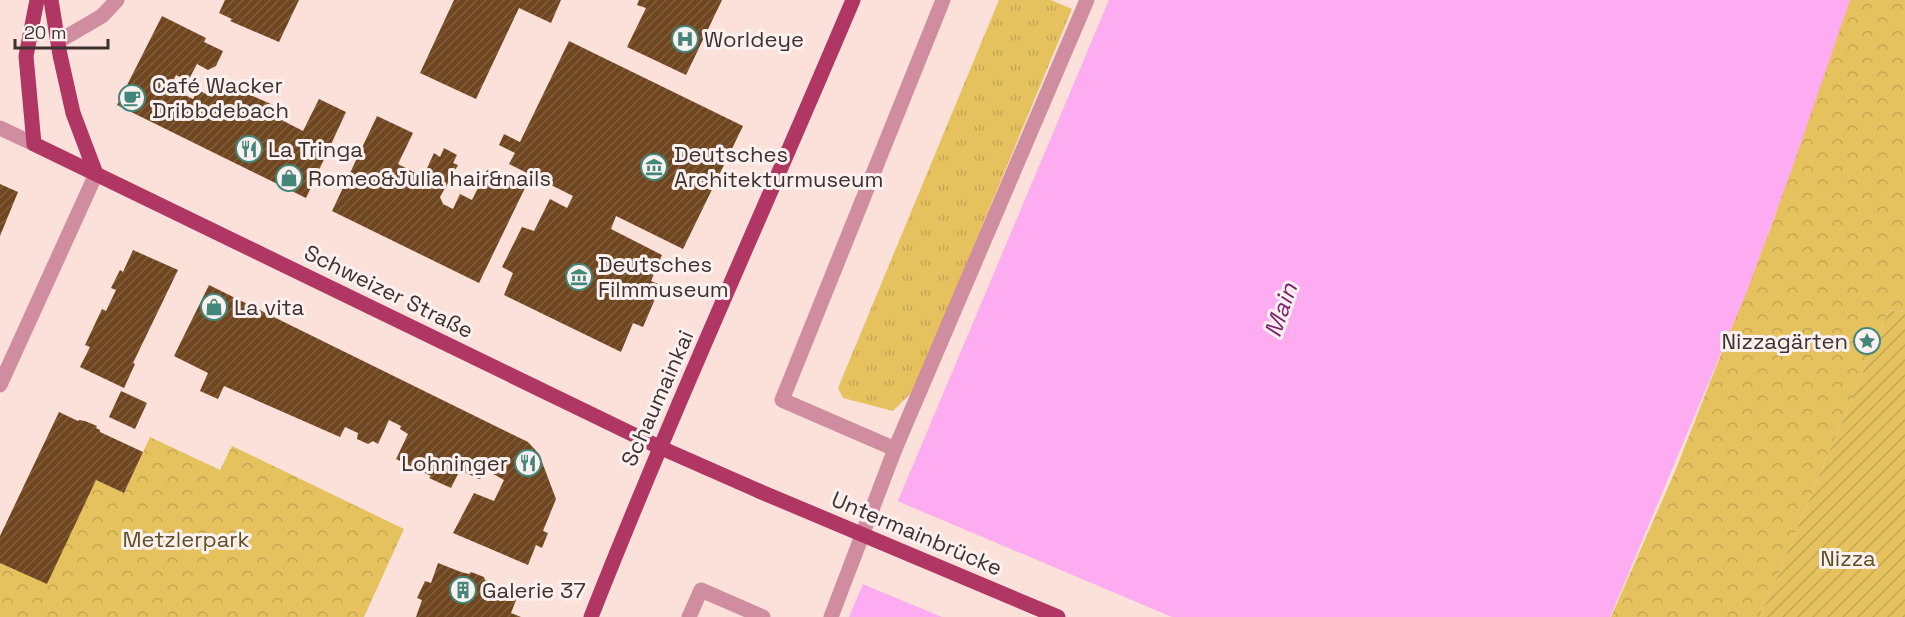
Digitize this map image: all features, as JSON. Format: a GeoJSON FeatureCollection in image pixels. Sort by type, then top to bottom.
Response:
{"type":"FeatureCollection","features":[{"type":"Feature","properties":{"kind":"main road"},"geometry":{"type":"LineString","coordinates":[[34,144],[26,56],[37,0]]}},
{"type":"Feature","properties":{"kind":"main road"},"geometry":{"type":"LineString","coordinates":[[51,0],[73,113],[96,174]]}},
{"type":"Feature","properties":{"kind":"main road","name":"Schaumainkai"},"geometry":{"type":"LineString","coordinates":[[591,617],[659,447],[776,183],[853,0]]}},
{"type":"Feature","properties":{"kind":"main road","name":"Schweizer Straße"},"geometry":{"type":"LineString","coordinates":[[34,144],[659,447],[759,491]]}},
{"type":"Feature","properties":{"kind":"main road","name":"Untermainbrücke"},"geometry":{"type":"LineString","coordinates":[[759,491],[1059,617]]}},
{"type":"Feature","properties":{"kind":"street"},"geometry":{"type":"LineString","coordinates":[[59,41],[102,16],[117,0]]}},
{"type":"Feature","properties":{"kind":"street"},"geometry":{"type":"LineString","coordinates":[[895,448],[782,400],[943,0]]}},
{"type":"Feature","properties":{"kind":"street"},"geometry":{"type":"LineString","coordinates":[[831,617],[895,448],[1087,0]]}},
{"type":"Feature","properties":{"kind":"street","name":"Schweizer Straße"},"geometry":{"type":"LineString","coordinates":[[0,128],[34,144]]}},
{"type":"Feature","properties":{"kind":"street"},"geometry":{"type":"LineString","coordinates":[[0,385],[96,174]]}},
{"type":"Feature","properties":{"kind":"street"},"geometry":{"type":"LineString","coordinates":[[689,617],[701,590],[763,617]]}},
{"type":"Feature","properties":{"kind":"green space"},"geometry":{"type":"Polygon","coordinates":[[[999,0],[1051,0],[1072,9],[914,390],[893,411],[843,398],[838,388],[999,0]]]}},
{"type":"Feature","properties":{"kind":"green space"},"geometry":{"type":"Polygon","coordinates":[[[1841,0],[1905,0],[1905,312],[1889,310],[1760,617],[1611,617],[1676,469],[1774,219],[1841,0]]]}},
{"type":"Feature","properties":{"kind":"green space","name":"Nizza"},"geometry":{"type":"Polygon","coordinates":[[[1889,310],[1905,312],[1905,617],[1760,617],[1889,310]]]}},
{"type":"Feature","properties":{"kind":"green space","name":"Metzlerpark"},"geometry":{"type":"Polygon","coordinates":[[[150,437],[220,470],[232,446],[404,529],[364,617],[0,617],[0,563],[96,480],[124,493],[150,437]]]}},
{"type":"Feature","properties":{"kind":"water","name":"Main"},"geometry":{"type":"Polygon","coordinates":[[[1109,0],[1850,0],[1747,291],[1610,617],[849,617],[1109,0]]]}},
{"type":"Feature","properties":{"kind":"pier"},"geometry":{"type":"Polygon","coordinates":[[[895,500],[1172,617],[942,617],[860,583],[895,500]]]}},
{"type":"Feature","properties":{"kind":"building"},"geometry":{"type":"Polygon","coordinates":[[[225,0],[299,0],[279,42],[230,21],[232,19],[219,13],[225,0]]]}},
{"type":"Feature","properties":{"kind":"building"},"geometry":{"type":"Polygon","coordinates":[[[454,0],[561,0],[551,23],[519,8],[476,99],[420,73],[454,0]]]}},
{"type":"Feature","properties":{"kind":"building"},"geometry":{"type":"Polygon","coordinates":[[[639,0],[722,0],[686,75],[627,47],[646,8],[637,5],[639,0]]]}},
{"type":"Feature","properties":{"kind":"building"},"geometry":{"type":"Polygon","coordinates":[[[162,16],[206,38],[204,42],[223,51],[216,66],[208,70],[197,64],[188,81],[176,75],[170,88],[193,99],[198,90],[212,97],[216,90],[224,94],[228,85],[273,105],[268,113],[303,131],[319,99],[346,112],[306,198],[117,105],[162,16]]]}},
{"type":"Feature","properties":{"kind":"building"},"geometry":{"type":"Polygon","coordinates":[[[569,41],[743,126],[683,249],[616,216],[611,229],[662,255],[651,281],[661,285],[643,327],[633,323],[621,352],[504,295],[513,273],[502,267],[522,227],[534,231],[550,199],[567,208],[573,196],[509,164],[515,153],[499,145],[504,134],[520,142],[569,41]]]}},
{"type":"Feature","properties":{"kind":"building"},"geometry":{"type":"Polygon","coordinates":[[[377,116],[413,133],[398,164],[423,177],[434,153],[440,157],[444,148],[457,155],[453,163],[458,165],[440,197],[443,204],[453,209],[460,194],[472,200],[487,170],[525,188],[479,283],[332,211],[377,116]]]}},
{"type":"Feature","properties":{"kind":"building"},"geometry":{"type":"Polygon","coordinates":[[[0,184],[18,192],[0,236],[0,184]]]}},
{"type":"Feature","properties":{"kind":"building"},"geometry":{"type":"Polygon","coordinates":[[[133,250],[178,270],[133,363],[135,364],[124,388],[80,367],[90,347],[85,345],[102,309],[106,311],[116,290],[111,288],[120,270],[123,272],[133,250]]]}},
{"type":"Feature","properties":{"kind":"building"},"geometry":{"type":"Polygon","coordinates":[[[209,285],[528,442],[539,454],[556,499],[543,531],[548,533],[542,548],[536,545],[528,565],[453,533],[474,493],[494,501],[504,480],[488,471],[486,476],[479,479],[460,470],[451,488],[396,459],[408,434],[400,429],[401,426],[389,420],[378,444],[373,441],[368,444],[357,439],[358,433],[345,427],[340,437],[224,386],[218,399],[200,391],[208,373],[174,356],[209,285]]]}},
{"type":"Feature","properties":{"kind":"building"},"geometry":{"type":"Polygon","coordinates":[[[121,391],[147,403],[135,429],[109,417],[121,391]]]}},
{"type":"Feature","properties":{"kind":"building"},"geometry":{"type":"Polygon","coordinates":[[[59,412],[78,421],[97,426],[100,432],[143,452],[124,493],[96,480],[47,584],[0,563],[0,536],[59,412]]]}},
{"type":"Feature","properties":{"kind":"building","name":"Galerie 37"},"geometry":{"type":"Polygon","coordinates":[[[438,563],[461,572],[469,574],[471,572],[484,577],[485,580],[494,583],[494,586],[518,595],[511,613],[521,617],[416,617],[422,600],[417,598],[425,581],[431,583],[438,563]]]}},
{"type":"Feature","properties":{"kind":"place","name":"Worldeye"},"geometry":{"type":"Point","coordinates":[685,39]}},
{"type":"Feature","properties":{"kind":"place","name":"Café Wacker Dribbdebach"},"geometry":{"type":"Point","coordinates":[132,98]}},
{"type":"Feature","properties":{"kind":"place","name":"La Tringa"},"geometry":{"type":"Point","coordinates":[249,149]}},
{"type":"Feature","properties":{"kind":"place","name":"Deutsches Architekturmuseum"},"geometry":{"type":"Point","coordinates":[654,167]}},
{"type":"Feature","properties":{"kind":"place","name":"Romeo&Julia hair&nails"},"geometry":{"type":"Point","coordinates":[289,178]}},
{"type":"Feature","properties":{"kind":"place","name":"Deutsches Filmmuseum"},"geometry":{"type":"Point","coordinates":[579,277]}},
{"type":"Feature","properties":{"kind":"place","name":"La vita"},"geometry":{"type":"Point","coordinates":[214,307]}},
{"type":"Feature","properties":{"kind":"place","name":"Nizzagärten"},"geometry":{"type":"Point","coordinates":[1867,341]}},
{"type":"Feature","properties":{"kind":"place","name":"Lohninger"},"geometry":{"type":"Point","coordinates":[528,463]}},
{"type":"Feature","properties":{"kind":"place","name":"Galerie 37"},"geometry":{"type":"Point","coordinates":[463,590]}}]}
